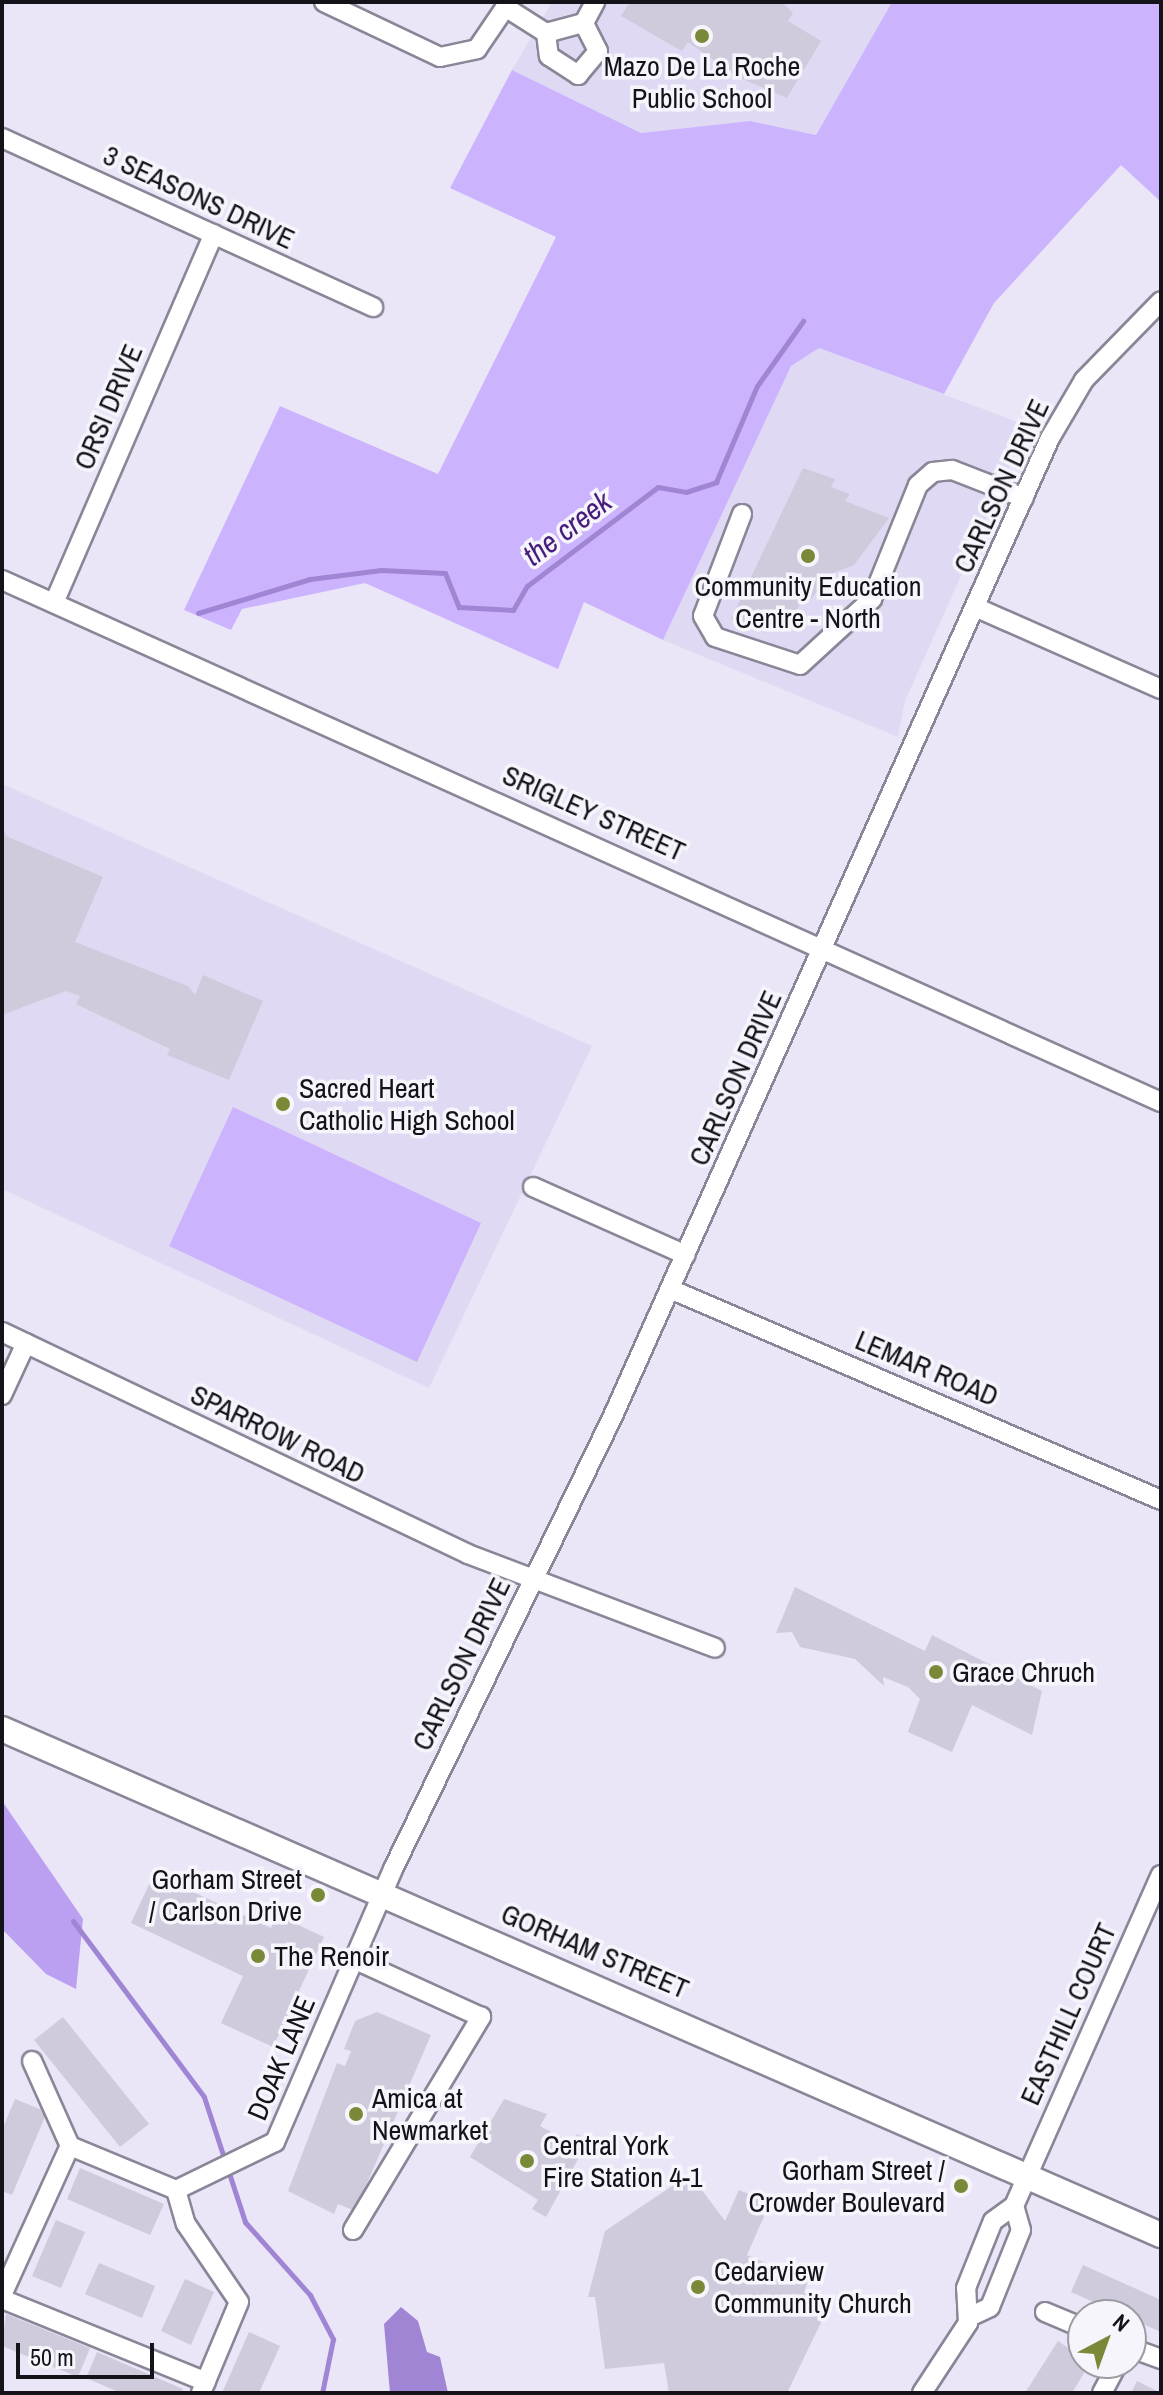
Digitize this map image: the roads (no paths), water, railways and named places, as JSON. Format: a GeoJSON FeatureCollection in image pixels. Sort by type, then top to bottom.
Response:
{"type":"FeatureCollection","features":[{"type":"Feature","properties":{"kind":"main road","name":"GORHAM STREET"},"geometry":{"type":"LineString","coordinates":[[2,1729],[1161,2235]]}},
{"type":"Feature","properties":{"kind":"street"},"geometry":{"type":"LineString","coordinates":[[324,2],[440,57],[477,49],[507,5],[546,33],[549,56],[578,75],[598,51],[584,23]]}},
{"type":"Feature","properties":{"kind":"street"},"geometry":{"type":"LineString","coordinates":[[546,33],[584,23],[595,2]]}},
{"type":"Feature","properties":{"kind":"street","name":"3 SEASONS DRIVE"},"geometry":{"type":"LineString","coordinates":[[2,138],[373,307]]}},
{"type":"Feature","properties":{"kind":"street","name":"ORSI DRIVE"},"geometry":{"type":"LineString","coordinates":[[54,603],[214,234]]}},
{"type":"Feature","properties":{"kind":"street","name":"CARLSON DRIVE"},"geometry":{"type":"LineString","coordinates":[[382,1894],[686,1255],[1024,498],[1084,380],[1161,301]]}},
{"type":"Feature","properties":{"kind":"street"},"geometry":{"type":"LineString","coordinates":[[742,514],[703,616],[715,637],[800,665],[872,599],[918,485],[933,472],[952,470],[1024,498]]}},
{"type":"Feature","properties":{"kind":"street","name":"SRIGLEY STREET"},"geometry":{"type":"LineString","coordinates":[[2,580],[824,947],[1161,1102]]}},
{"type":"Feature","properties":{"kind":"street"},"geometry":{"type":"LineString","coordinates":[[975,607],[1161,689]]}},
{"type":"Feature","properties":{"kind":"street"},"geometry":{"type":"LineString","coordinates":[[533,1187],[686,1255]]}},
{"type":"Feature","properties":{"kind":"street","name":"LEMAR ROAD"},"geometry":{"type":"LineString","coordinates":[[670,1289],[1161,1500]]}},
{"type":"Feature","properties":{"kind":"street","name":"SPARROW ROAD"},"geometry":{"type":"LineString","coordinates":[[2,1332],[533,1580],[715,1648]]}},
{"type":"Feature","properties":{"kind":"street"},"geometry":{"type":"LineString","coordinates":[[2,1395],[26,1343]]}},
{"type":"Feature","properties":{"kind":"street","name":"EASTHILL COURT"},"geometry":{"type":"LineString","coordinates":[[1014,2206],[1161,1875]]}},
{"type":"Feature","properties":{"kind":"street","name":"DOAK LANE"},"geometry":{"type":"LineString","coordinates":[[176,2190],[198,2174],[275,2142],[382,1894]]}},
{"type":"Feature","properties":{"kind":"street"},"geometry":{"type":"LineString","coordinates":[[353,2230],[481,2017],[354,1959]]}},
{"type":"Feature","properties":{"kind":"street"},"geometry":{"type":"LineString","coordinates":[[32,2061],[70,2146],[176,2190],[186,2224],[239,2302],[203,2388],[2,2297],[70,2146]]}},
{"type":"Feature","properties":{"kind":"street"},"geometry":{"type":"LineString","coordinates":[[922,2393],[969,2317],[990,2307],[1021,2230],[1014,2206],[993,2221],[966,2288],[969,2317]]}},
{"type":"Feature","properties":{"kind":"street"},"geometry":{"type":"LineString","coordinates":[[1045,2312],[1067,2321]]}},
{"type":"Feature","properties":{"kind":"waterway","name":"the creek"},"geometry":{"type":"LineString","coordinates":[[198,613],[310,579],[381,570],[445,573],[459,607],[513,610],[527,586],[658,487],[686,492],[716,482],[757,386],[803,321]]}},
{"type":"Feature","properties":{"kind":"waterway"},"geometry":{"type":"LineString","coordinates":[[73,1921],[204,2097],[245,2222],[310,2295],[333,2339],[322,2393]]}},
{"type":"Feature","properties":{"kind":"place","name":"Mazo De La Roche Public School"},"geometry":{"type":"Point","coordinates":[702,36]}},
{"type":"Feature","properties":{"kind":"place","name":"Community Education Centre - North"},"geometry":{"type":"Point","coordinates":[808,556]}},
{"type":"Feature","properties":{"kind":"place","name":"Sacred Heart Catholic High School"},"geometry":{"type":"Point","coordinates":[283,1104]}},
{"type":"Feature","properties":{"kind":"place","name":"Grace Chruch"},"geometry":{"type":"Point","coordinates":[936,1672]}},
{"type":"Feature","properties":{"kind":"place","name":"Gorham Street / Carlson Drive"},"geometry":{"type":"Point","coordinates":[318,1895]}},
{"type":"Feature","properties":{"kind":"place","name":"The Renoir"},"geometry":{"type":"Point","coordinates":[258,1956]}},
{"type":"Feature","properties":{"kind":"place","name":"Amica at Newmarket"},"geometry":{"type":"Point","coordinates":[356,2114]}},
{"type":"Feature","properties":{"kind":"place","name":"Central York Fire Station 4-1"},"geometry":{"type":"Point","coordinates":[527,2161]}},
{"type":"Feature","properties":{"kind":"place","name":"Gorham Street / Crowder Boulevard"},"geometry":{"type":"Point","coordinates":[961,2186]}},
{"type":"Feature","properties":{"kind":"place","name":"Cedarview Community Church"},"geometry":{"type":"Point","coordinates":[698,2287]}}]}
